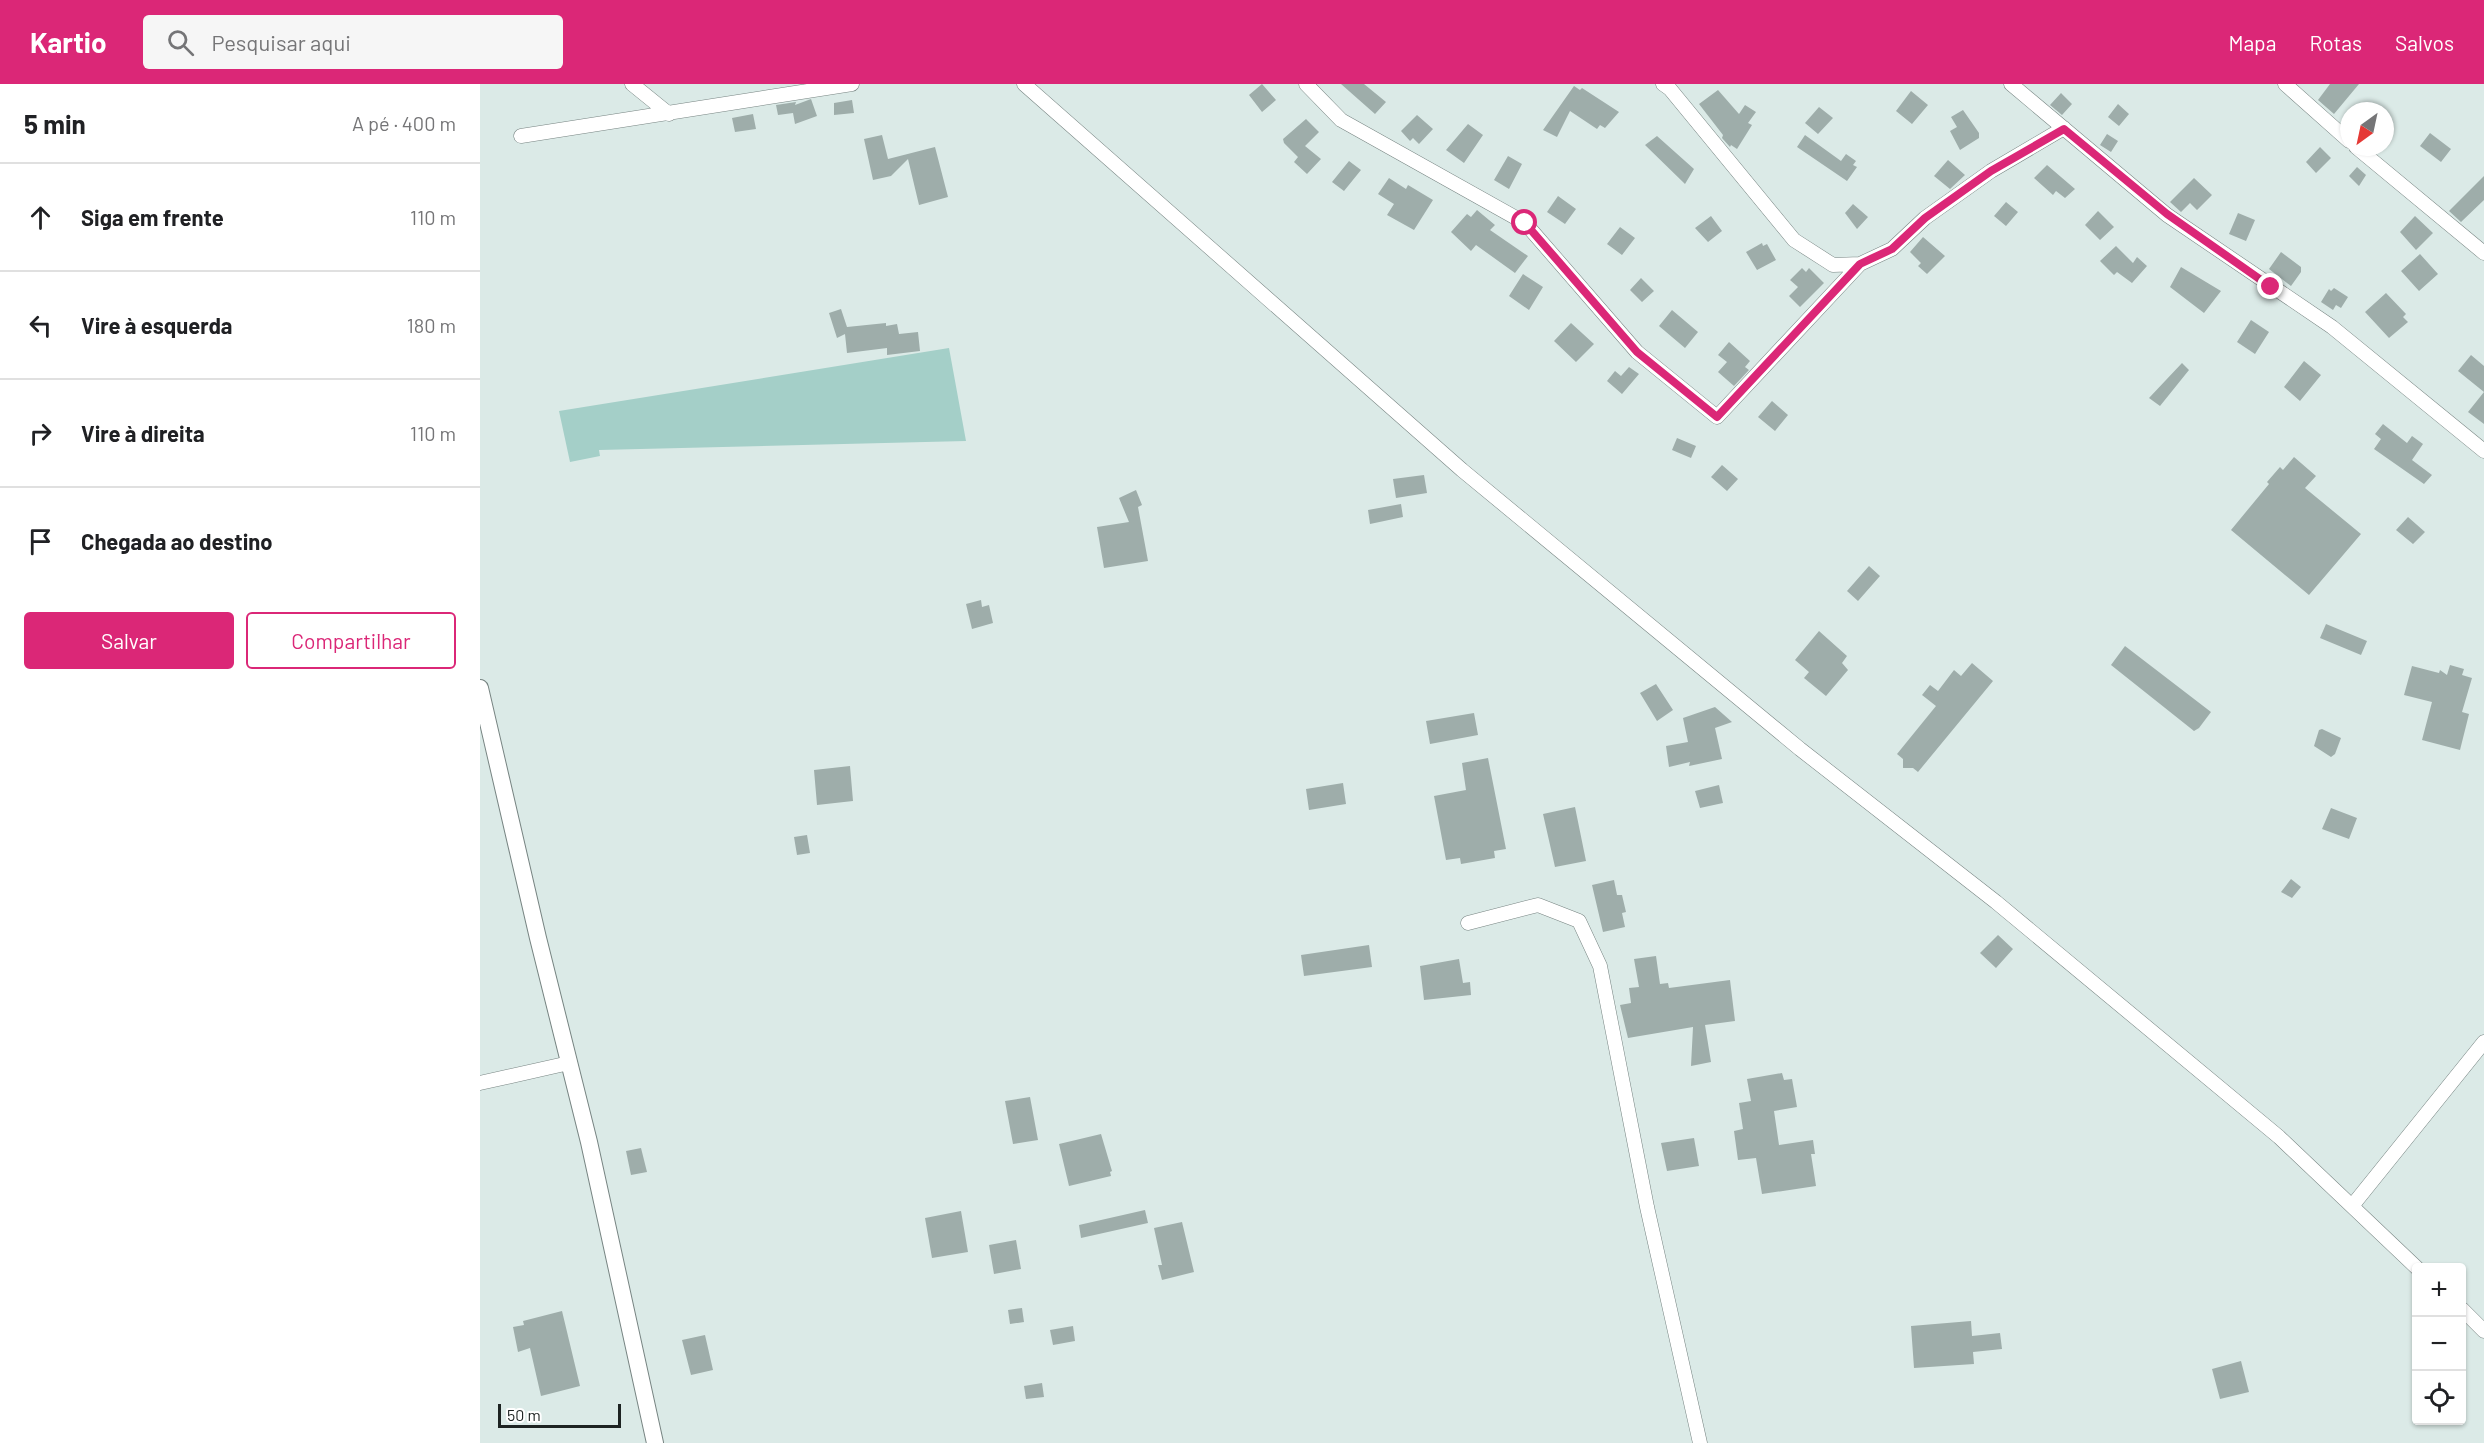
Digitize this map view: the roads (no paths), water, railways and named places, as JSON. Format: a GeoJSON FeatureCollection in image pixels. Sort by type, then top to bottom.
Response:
{"type":"FeatureCollection","features":[{"type":"Feature","properties":{"kind":"street"},"geometry":{"type":"LineString","coordinates":[[632,84],[669,114]]}},
{"type":"Feature","properties":{"kind":"street"},"geometry":{"type":"LineString","coordinates":[[521,136],[852,84]]}},
{"type":"Feature","properties":{"kind":"street"},"geometry":{"type":"LineString","coordinates":[[1024,84],[1462,470],[1800,749],[1996,902],[2279,1137],[2412,1263]]}},
{"type":"Feature","properties":{"kind":"street"},"geometry":{"type":"LineString","coordinates":[[1306,84],[1341,120],[1525,223],[1637,352],[1717,417],[1860,264],[1892,249],[1925,218],[1991,171],[2064,129]]}},
{"type":"Feature","properties":{"kind":"street"},"geometry":{"type":"LineString","coordinates":[[1663,84],[1670,89],[1794,240],[1833,265],[1860,264]]}},
{"type":"Feature","properties":{"kind":"street"},"geometry":{"type":"LineString","coordinates":[[2011,84],[2167,214],[2332,327],[2484,450]]}},
{"type":"Feature","properties":{"kind":"street"},"geometry":{"type":"LineString","coordinates":[[2285,84],[2340,133]]}},
{"type":"Feature","properties":{"kind":"street"},"geometry":{"type":"LineString","coordinates":[[2367,156],[2484,253]]}},
{"type":"Feature","properties":{"kind":"street"},"geometry":{"type":"LineString","coordinates":[[480,688],[569,1063],[655,1443]]}},
{"type":"Feature","properties":{"kind":"street"},"geometry":{"type":"LineString","coordinates":[[1468,923],[1538,905],[1579,921],[1600,966],[1647,1207],[1700,1443]]}},
{"type":"Feature","properties":{"kind":"street"},"geometry":{"type":"LineString","coordinates":[[2352,1206],[2484,1042]]}},
{"type":"Feature","properties":{"kind":"street"},"geometry":{"type":"LineString","coordinates":[[480,1083],[569,1063]]}},
{"type":"Feature","properties":{"kind":"street"},"geometry":{"type":"LineString","coordinates":[[2466,1314],[2484,1331]]}}]}
